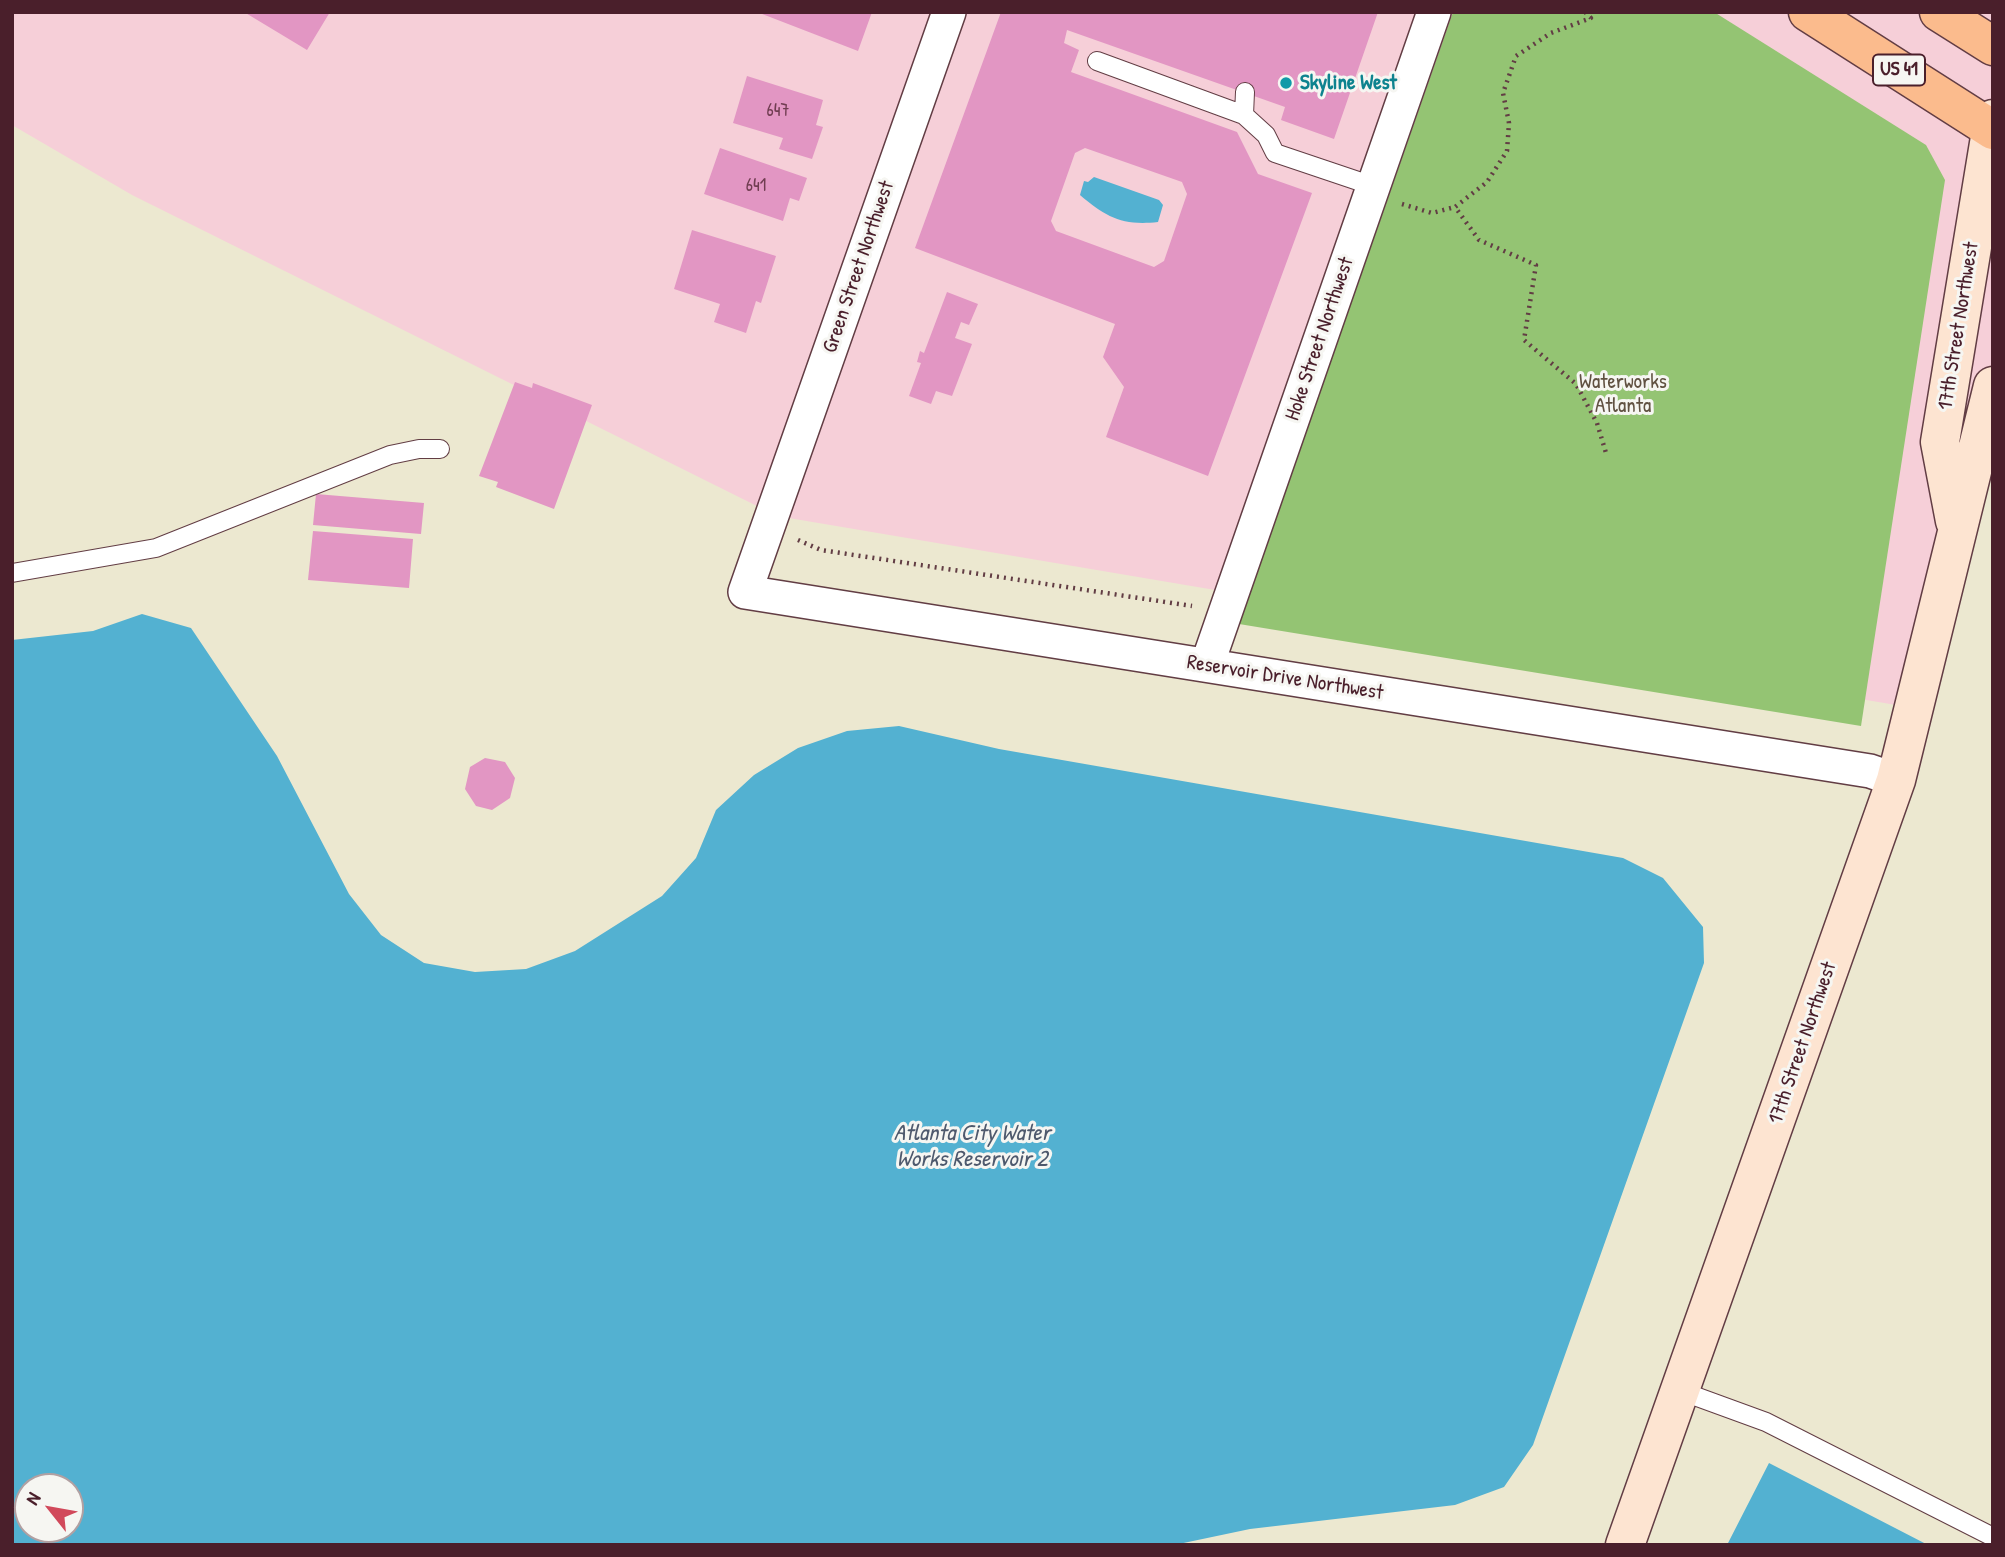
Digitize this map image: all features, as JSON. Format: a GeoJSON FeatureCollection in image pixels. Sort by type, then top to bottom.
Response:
{"type":"FeatureCollection","features":[{"type":"Feature","properties":{"kind":"highway","name":"US 41"},"geometry":{"type":"LineString","coordinates":[[1808,12],[1992,126]]}},
{"type":"Feature","properties":{"kind":"highway"},"geometry":{"type":"LineString","coordinates":[[1939,12],[1993,46]]}},
{"type":"Feature","properties":{"kind":"street","name":"Green Street Northwest"},"geometry":{"type":"LineString","coordinates":[[769,522],[949,12]]}},
{"type":"Feature","properties":{"kind":"street","name":"Hoke Street Northwest"},"geometry":{"type":"LineString","coordinates":[[1207,665],[1434,12]]}},
{"type":"Feature","properties":{"kind":"street","name":"17th Street Northwest"},"geometry":{"type":"LineString","coordinates":[[1957,533],[1940,442],[1992,126]]}},
{"type":"Feature","properties":{"kind":"street","name":"17th Street Northwest"},"geometry":{"type":"LineString","coordinates":[[1625,1545],[1896,780],[1993,386]]}},
{"type":"Feature","properties":{"kind":"street","name":"Reservoir Drive Northwest"},"geometry":{"type":"LineString","coordinates":[[769,522],[745,592],[1870,771],[1896,780]]}},
{"type":"Feature","properties":{"kind":"lane"},"geometry":{"type":"LineString","coordinates":[[1097,61],[1244,115],[1266,135],[1275,153],[1372,190]]}},
{"type":"Feature","properties":{"kind":"lane"},"geometry":{"type":"LineString","coordinates":[[1244,115],[1245,92]]}},
{"type":"Feature","properties":{"kind":"lane"},"geometry":{"type":"LineString","coordinates":[[12,573],[156,548],[390,455],[419,449],[440,449]]}},
{"type":"Feature","properties":{"kind":"lane"},"geometry":{"type":"LineString","coordinates":[[1681,1391],[1766,1422],[1993,1537]]}},
{"type":"Feature","properties":{"kind":"path"},"geometry":{"type":"LineString","coordinates":[[1372,190],[1432,214],[1455,207],[1487,182],[1507,151],[1509,123],[1503,93],[1516,56],[1551,33],[1591,18],[1585,12]]}},
{"type":"Feature","properties":{"kind":"path"},"geometry":{"type":"LineString","coordinates":[[1455,207],[1479,240],[1536,265],[1524,340],[1576,384],[1597,423],[1606,453]]}},
{"type":"Feature","properties":{"kind":"path"},"geometry":{"type":"LineString","coordinates":[[769,522],[821,550],[1193,606]]}},
{"type":"Feature","properties":{"kind":"shaded area"},"geometry":{"type":"Polygon","coordinates":[[[12,12],[1993,12],[1993,421],[1896,705],[777,516],[132,195],[12,125],[12,12]]]}},
{"type":"Feature","properties":{"kind":"green space","name":"Waterworks Atlanta"},"geometry":{"type":"Polygon","coordinates":[[[1453,12],[1714,12],[1926,145],[1945,180],[1861,726],[1239,624],[1453,12]]]}},
{"type":"Feature","properties":{"kind":"water"},"geometry":{"type":"Polygon","coordinates":[[[1094,177],[1159,200],[1163,205],[1158,222],[1124,221],[1098,209],[1080,195],[1084,181],[1088,182],[1094,177]]]}},
{"type":"Feature","properties":{"kind":"water","name":"Atlanta City Water Works Reservoir 2"},"geometry":{"type":"Polygon","coordinates":[[[142,614],[191,628],[277,756],[349,894],[381,935],[424,963],[475,972],[526,969],[575,951],[662,896],[696,858],[716,810],[754,775],[798,748],[847,731],[899,726],[999,749],[1623,858],[1663,878],[1703,927],[1704,963],[1533,1445],[1504,1487],[1455,1505],[1250,1529],[1174,1545],[12,1545],[12,640],[93,631],[142,614]]]}},
{"type":"Feature","properties":{"kind":"water"},"geometry":{"type":"Polygon","coordinates":[[[1769,1463],[1928,1545],[1727,1545],[1769,1463]]]}},
{"type":"Feature","properties":{"kind":"building"},"geometry":{"type":"Polygon","coordinates":[[[244,12],[330,12],[307,50],[244,12]]]}},
{"type":"Feature","properties":{"kind":"building"},"geometry":{"type":"Polygon","coordinates":[[[757,12],[872,12],[858,51],[757,12]]]}},
{"type":"Feature","properties":{"kind":"building"},"geometry":{"type":"Polygon","coordinates":[[[1001,12],[1378,12],[1334,139],[1281,120],[1285,107],[1067,30],[1064,43],[1079,50],[1071,72],[1237,132],[1258,174],[1312,193],[1208,476],[1106,437],[1124,387],[1103,357],[1115,324],[915,248],[1001,12]],[[1085,148],[1075,153],[1051,221],[1056,231],[1154,267],[1164,261],[1187,194],[1182,182],[1085,148]]]}},
{"type":"Feature","properties":{"kind":"building"},"geometry":{"type":"Polygon","coordinates":[[[747,76],[823,100],[816,125],[823,127],[812,159],[779,149],[783,138],[733,123],[747,76]]]}},
{"type":"Feature","properties":{"kind":"building"},"geometry":{"type":"Polygon","coordinates":[[[720,148],[807,178],[799,201],[790,198],[783,221],[704,194],[720,148]]]}},
{"type":"Feature","properties":{"kind":"building"},"geometry":{"type":"Polygon","coordinates":[[[692,230],[776,256],[761,303],[756,301],[746,333],[714,322],[720,304],[674,289],[692,230]]]}},
{"type":"Feature","properties":{"kind":"building"},"geometry":{"type":"Polygon","coordinates":[[[947,292],[978,304],[969,325],[961,322],[955,338],[972,344],[952,396],[936,391],[931,404],[909,396],[921,363],[917,362],[920,351],[924,353],[947,292]]]}},
{"type":"Feature","properties":{"kind":"building"},"geometry":{"type":"Polygon","coordinates":[[[515,382],[532,388],[533,383],[592,405],[554,509],[496,487],[498,482],[479,476],[515,382]]]}},
{"type":"Feature","properties":{"kind":"building"},"geometry":{"type":"Polygon","coordinates":[[[316,494],[424,503],[421,534],[313,525],[316,494]]]}},
{"type":"Feature","properties":{"kind":"building"},"geometry":{"type":"Polygon","coordinates":[[[313,531],[413,539],[409,588],[308,580],[313,531]]]}},
{"type":"Feature","properties":{"kind":"building"},"geometry":{"type":"Polygon","coordinates":[[[485,758],[505,762],[515,778],[510,798],[492,810],[476,806],[465,789],[470,767],[485,758]]]}},
{"type":"Feature","properties":{"kind":"place","name":"Skyline West"},"geometry":{"type":"Point","coordinates":[1286,83]}}]}
